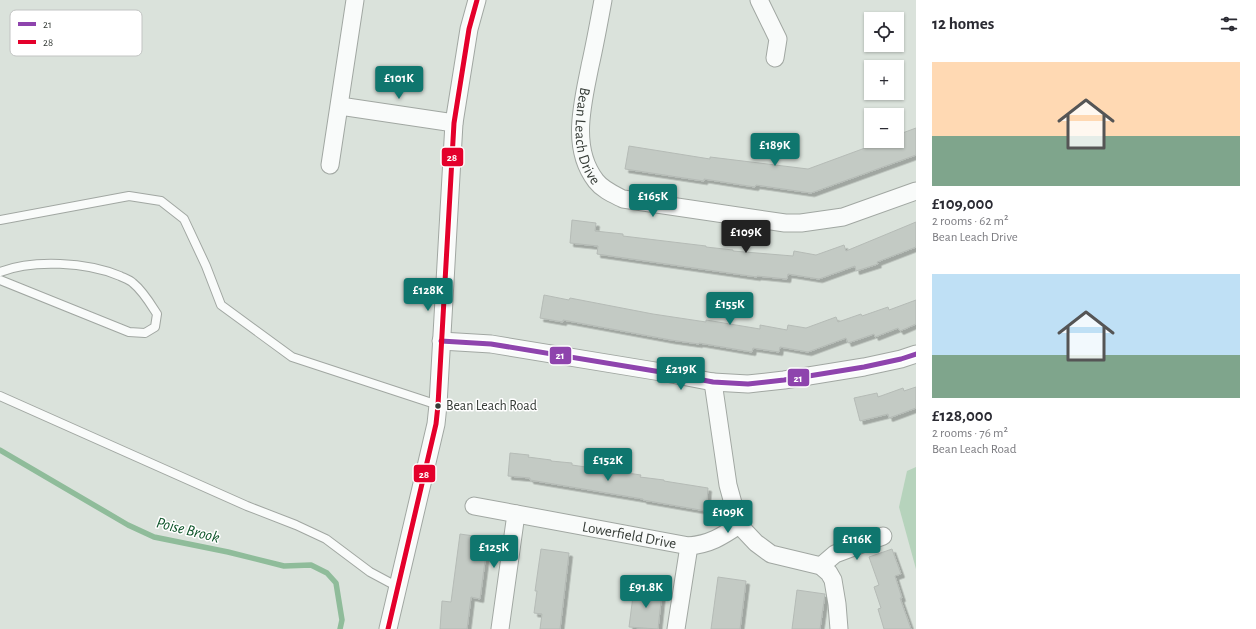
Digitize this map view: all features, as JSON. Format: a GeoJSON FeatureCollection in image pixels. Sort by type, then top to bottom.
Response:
{"type":"FeatureCollection","features":[{"type":"Feature","properties":{"kind":"street"},"geometry":{"type":"LineString","coordinates":[[330,165],[355,0]]}},
{"type":"Feature","properties":{"kind":"street"},"geometry":{"type":"LineString","coordinates":[[388,629],[436,424],[454,123],[469,29],[477,0]]}},
{"type":"Feature","properties":{"kind":"street","name":"Bean Leach Drive"},"geometry":{"type":"LineString","coordinates":[[603,0],[581,110],[580,131],[588,167],[596,181],[607,191],[623,199],[785,223],[801,223],[843,217],[916,191]]}},
{"type":"Feature","properties":{"kind":"street"},"geometry":{"type":"LineString","coordinates":[[759,0],[778,39],[775,58]]}},
{"type":"Feature","properties":{"kind":"street"},"geometry":{"type":"LineString","coordinates":[[340,106],[454,123]]}},
{"type":"Feature","properties":{"kind":"street"},"geometry":{"type":"LineString","coordinates":[[441,341],[492,344],[713,382],[748,384],[784,380],[864,367],[901,359],[916,354]]}},
{"type":"Feature","properties":{"kind":"street"},"geometry":{"type":"LineString","coordinates":[[713,382],[728,485],[739,525],[756,544],[771,554],[821,566],[829,573],[833,580],[839,629]]}},
{"type":"Feature","properties":{"kind":"street","name":"Lowerfield Drive"},"geometry":{"type":"LineString","coordinates":[[474,506],[688,546],[703,544],[719,538],[739,525]]}},
{"type":"Feature","properties":{"kind":"street"},"geometry":{"type":"LineString","coordinates":[[500,629],[516,514]]}},
{"type":"Feature","properties":{"kind":"street"},"geometry":{"type":"LineString","coordinates":[[821,566],[835,554],[883,536]]}},
{"type":"Feature","properties":{"kind":"street"},"geometry":{"type":"LineString","coordinates":[[676,629],[688,546]]}},
{"type":"Feature","properties":{"kind":"lane"},"geometry":{"type":"LineString","coordinates":[[0,220],[129,196],[160,201],[184,219],[206,266],[221,305],[292,357],[438,405]]}},
{"type":"Feature","properties":{"kind":"lane"},"geometry":{"type":"LineString","coordinates":[[0,272],[23,266],[43,264],[89,267],[114,274],[132,282],[147,298],[157,314],[155,327],[145,333],[129,332],[0,280]]}},
{"type":"Feature","properties":{"kind":"lane"},"geometry":{"type":"LineString","coordinates":[[0,396],[247,506],[296,525],[326,539],[370,572],[398,587]]}},
{"type":"Feature","properties":{"kind":"green space"},"geometry":{"type":"Polygon","coordinates":[[[916,467],[916,569],[899,507],[907,471],[916,467]]]}},
{"type":"Feature","properties":{"kind":"building"},"geometry":{"type":"Polygon","coordinates":[[[916,128],[916,155],[811,193],[756,185],[755,187],[704,179],[704,181],[625,169],[629,146],[710,159],[710,157],[808,169],[865,148],[904,148],[904,132],[916,128]]]}},
{"type":"Feature","properties":{"kind":"building"},"geometry":{"type":"Polygon","coordinates":[[[572,220],[596,223],[595,231],[623,234],[623,236],[706,246],[733,251],[793,256],[794,251],[816,255],[844,245],[846,251],[916,222],[916,247],[877,262],[878,264],[856,271],[855,266],[819,279],[788,274],[787,279],[757,277],[597,254],[598,246],[570,243],[572,220]]]}},
{"type":"Feature","properties":{"kind":"building"},"geometry":{"type":"Polygon","coordinates":[[[544,295],[569,300],[570,298],[653,314],[706,322],[706,320],[760,329],[760,325],[787,330],[788,325],[806,328],[836,317],[838,322],[888,307],[889,310],[916,300],[916,324],[900,331],[898,328],[875,337],[874,334],[848,343],[846,338],[808,352],[780,347],[779,352],[753,348],[752,352],[671,340],[563,320],[563,322],[540,318],[544,295]]]}},
{"type":"Feature","properties":{"kind":"building"},"geometry":{"type":"Polygon","coordinates":[[[916,387],[916,408],[889,418],[888,414],[860,421],[854,398],[877,393],[878,397],[903,388],[904,391],[916,387]]]}},
{"type":"Feature","properties":{"kind":"building"},"geometry":{"type":"Polygon","coordinates":[[[510,453],[529,455],[528,457],[572,463],[572,465],[641,475],[640,477],[708,488],[706,511],[530,480],[530,478],[508,476],[510,453]]]}},
{"type":"Feature","properties":{"kind":"building"},"geometry":{"type":"Polygon","coordinates":[[[460,534],[488,538],[480,599],[471,597],[467,629],[440,629],[442,601],[451,602],[460,534]]]}},
{"type":"Feature","properties":{"kind":"building"},"geometry":{"type":"Polygon","coordinates":[[[541,549],[569,553],[560,629],[540,629],[542,614],[534,613],[537,591],[535,591],[541,549]]]}},
{"type":"Feature","properties":{"kind":"building"},"geometry":{"type":"Polygon","coordinates":[[[892,549],[901,574],[895,576],[902,598],[900,598],[911,629],[884,629],[878,609],[881,608],[874,587],[879,585],[869,557],[892,549]]]}},
{"type":"Feature","properties":{"kind":"building"},"geometry":{"type":"Polygon","coordinates":[[[718,577],[746,581],[740,629],[711,629],[718,577]]]}},
{"type":"Feature","properties":{"kind":"building"},"geometry":{"type":"Polygon","coordinates":[[[634,588],[662,592],[658,629],[629,627],[634,588]]]}},
{"type":"Feature","properties":{"kind":"building"},"geometry":{"type":"Polygon","coordinates":[[[797,590],[825,594],[820,629],[792,629],[797,590]]]}},
{"type":"Feature","properties":{"kind":"waterway","name":"Poise Brook"},"geometry":{"type":"LineString","coordinates":[[0,450],[128,525],[154,537],[228,552],[284,566],[311,565],[327,573],[336,583],[342,620],[340,629]]}},
{"type":"Feature","properties":{"kind":"transit line","name":"28"},"geometry":{"type":"LineString","coordinates":[[388,629],[436,424],[454,123],[469,29],[477,0]]}},
{"type":"Feature","properties":{"kind":"transit line","name":"21"},"geometry":{"type":"LineString","coordinates":[[441,341],[491,344],[713,382],[748,384],[784,380],[864,367],[901,359],[916,354]]}},
{"type":"Feature","properties":{"kind":"place","name":"Bean Leach Road"},"geometry":{"type":"Point","coordinates":[438,406]}}]}
